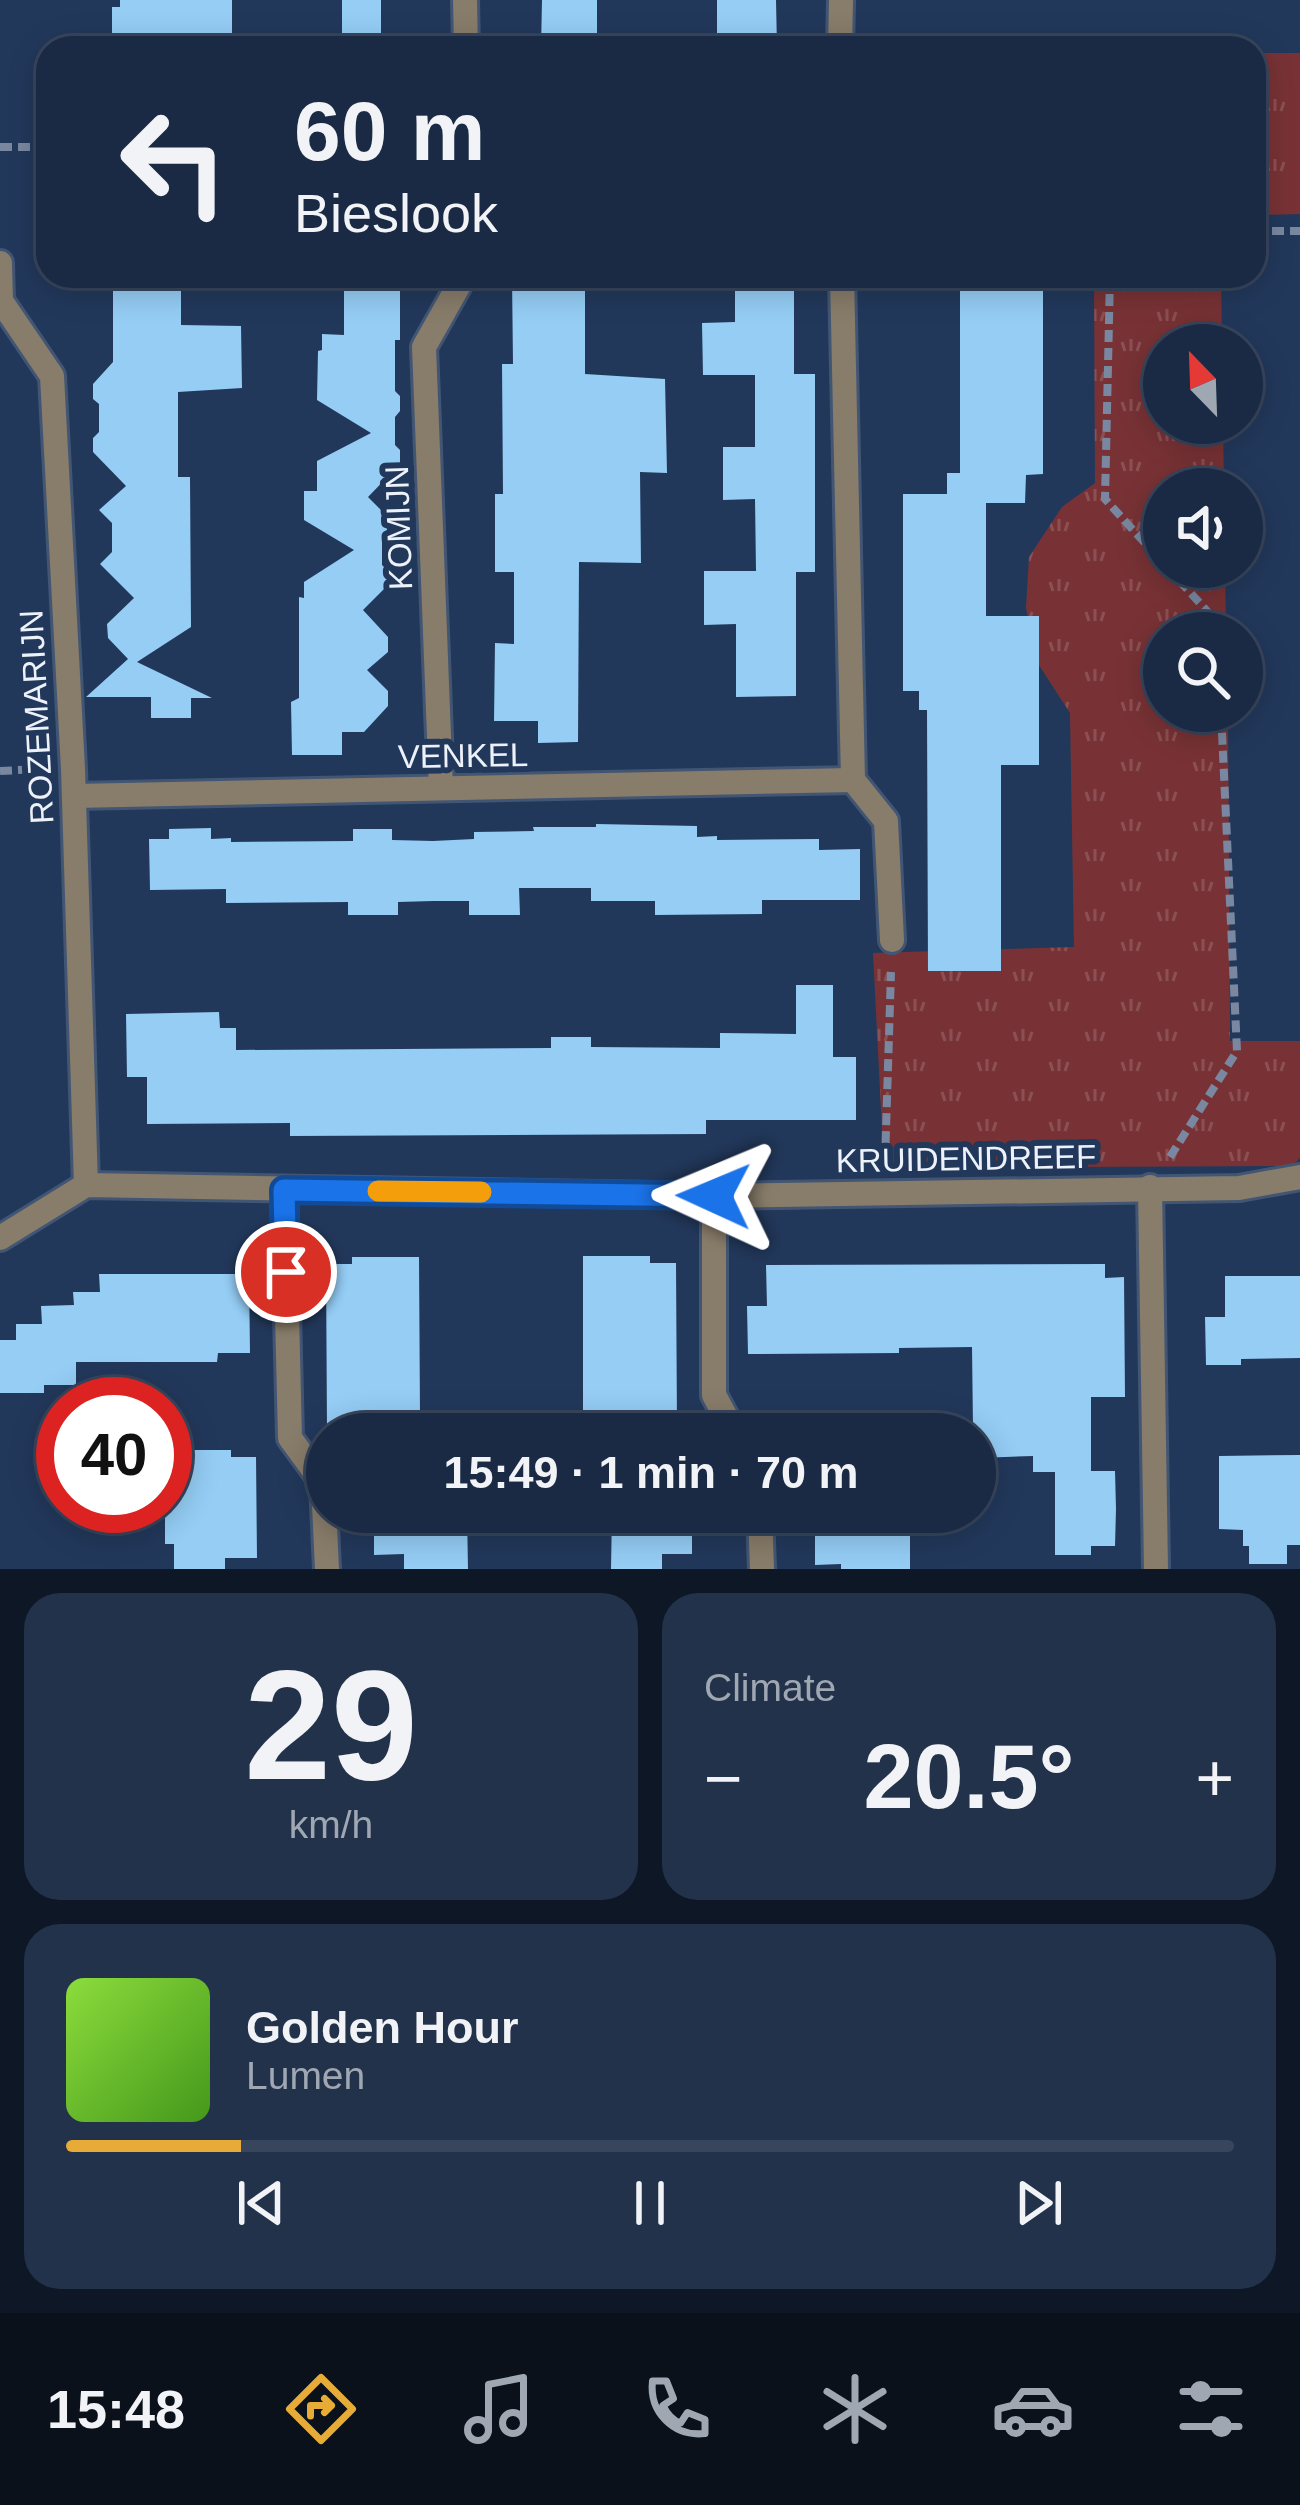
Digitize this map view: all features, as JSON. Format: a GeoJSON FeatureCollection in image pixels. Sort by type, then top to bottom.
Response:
{"type":"FeatureCollection","features":[{"type":"Feature","properties":{"kind":"street"},"geometry":{"type":"LineString","coordinates":[[465,0],[466,36]]}},
{"type":"Feature","properties":{"kind":"street"},"geometry":{"type":"LineString","coordinates":[[840,36],[841,0]]}},
{"type":"Feature","properties":{"kind":"street","name":"ROZEMARIJN"},"geometry":{"type":"LineString","coordinates":[[0,263],[1,301],[52,376],[74,796],[86,1185]]}},
{"type":"Feature","properties":{"kind":"street","name":"KOMIJN"},"geometry":{"type":"LineString","coordinates":[[441,788],[424,347],[457,288]]}},
{"type":"Feature","properties":{"kind":"street"},"geometry":{"type":"LineString","coordinates":[[842,288],[853,779],[886,821],[892,940]]}},
{"type":"Feature","properties":{"kind":"street","name":"VENKEL"},"geometry":{"type":"LineString","coordinates":[[74,796],[853,779]]}},
{"type":"Feature","properties":{"kind":"street","name":"KRUIDENDREEF"},"geometry":{"type":"LineString","coordinates":[[86,1185],[714,1196],[1239,1188],[1300,1177]]}},
{"type":"Feature","properties":{"kind":"street"},"geometry":{"type":"LineString","coordinates":[[0,1238],[86,1185]]}},
{"type":"Feature","properties":{"kind":"street"},"geometry":{"type":"LineString","coordinates":[[1150,1187],[1156,1569]]}},
{"type":"Feature","properties":{"kind":"street"},"geometry":{"type":"LineString","coordinates":[[284,1190],[290,1438],[323,1483],[327,1569]]}},
{"type":"Feature","properties":{"kind":"street"},"geometry":{"type":"LineString","coordinates":[[714,1196],[714,1394],[724,1413]]}},
{"type":"Feature","properties":{"kind":"street"},"geometry":{"type":"LineString","coordinates":[[761,1533],[762,1569]]}},
{"type":"Feature","properties":{"kind":"path"},"geometry":{"type":"LineString","coordinates":[[0,147],[36,146]]}},
{"type":"Feature","properties":{"kind":"path"},"geometry":{"type":"LineString","coordinates":[[1266,231],[1300,231]]}},
{"type":"Feature","properties":{"kind":"path"},"geometry":{"type":"LineString","coordinates":[[1109,288],[1105,499],[1143,541]]}},
{"type":"Feature","properties":{"kind":"path"},"geometry":{"type":"LineString","coordinates":[[1185,588],[1208,612]]}},
{"type":"Feature","properties":{"kind":"path"},"geometry":{"type":"LineString","coordinates":[[1150,1187],[1238,1051],[1222,732]]}},
{"type":"Feature","properties":{"kind":"path"},"geometry":{"type":"LineString","coordinates":[[884,1192],[892,940]]}},
{"type":"Feature","properties":{"kind":"green space"},"geometry":{"type":"Polygon","coordinates":[[[1266,53],[1300,53],[1300,214],[1266,215],[1266,53]]]}},
{"type":"Feature","properties":{"kind":"green space"},"geometry":{"type":"Polygon","coordinates":[[[1094,288],[1221,288],[1222,324],[1143,324],[1143,444],[1223,444],[1224,468],[1143,468],[1143,588],[1225,588],[1226,612],[1143,612],[1143,732],[1228,732],[1230,1041],[1300,1041],[1300,1158],[1292,1166],[884,1168],[873,953],[1074,947],[1070,713],[1037,662],[1026,608],[1029,557],[1062,507],[1095,483],[1094,288]]]}},
{"type":"Feature","properties":{"kind":"building"},"geometry":{"type":"Polygon","coordinates":[[[120,0],[232,0],[232,36],[112,36],[112,7],[120,7],[120,0]]]}},
{"type":"Feature","properties":{"kind":"building"},"geometry":{"type":"Polygon","coordinates":[[[342,0],[381,0],[381,36],[342,36],[342,0]]]}},
{"type":"Feature","properties":{"kind":"building"},"geometry":{"type":"Polygon","coordinates":[[[542,0],[597,0],[597,36],[541,36],[542,0]]]}},
{"type":"Feature","properties":{"kind":"building"},"geometry":{"type":"Polygon","coordinates":[[[717,0],[776,0],[777,36],[717,36],[717,0]]]}},
{"type":"Feature","properties":{"kind":"building"},"geometry":{"type":"Polygon","coordinates":[[[113,288],[181,288],[181,325],[241,326],[242,388],[178,392],[178,477],[190,477],[191,627],[137,662],[212,698],[191,698],[191,718],[151,718],[151,697],[86,697],[128,659],[108,638],[107,624],[134,598],[100,564],[112,552],[112,523],[99,510],[126,486],[93,452],[99,404],[93,399],[93,384],[113,362],[113,288]]]}},
{"type":"Feature","properties":{"kind":"building"},"geometry":{"type":"Polygon","coordinates":[[[344,288],[400,288],[395,391],[400,396],[400,411],[395,417],[395,445],[400,464],[368,497],[387,516],[382,565],[388,585],[363,610],[388,637],[388,652],[367,670],[388,691],[388,706],[364,732],[342,732],[342,755],[292,755],[291,702],[299,698],[299,597],[304,598],[304,582],[354,550],[304,520],[304,491],[317,491],[317,461],[371,433],[317,400],[322,334],[344,335],[344,288]]]}},
{"type":"Feature","properties":{"kind":"building"},"geometry":{"type":"Polygon","coordinates":[[[512,288],[585,288],[585,374],[665,379],[667,473],[640,472],[641,563],[579,562],[578,742],[538,743],[538,721],[494,721],[495,643],[514,644],[514,572],[495,572],[495,494],[503,494],[502,364],[513,364],[512,288]]]}},
{"type":"Feature","properties":{"kind":"building"},"geometry":{"type":"Polygon","coordinates":[[[735,288],[794,288],[794,374],[815,374],[815,572],[796,572],[796,696],[736,697],[736,624],[704,625],[704,571],[756,571],[755,499],[723,500],[723,447],[755,447],[755,375],[703,375],[702,323],[735,322],[735,288]]]}},
{"type":"Feature","properties":{"kind":"building"},"geometry":{"type":"Polygon","coordinates":[[[960,288],[1043,288],[1043,474],[1026,475],[1025,503],[986,503],[986,616],[1039,616],[1039,765],[1001,765],[1001,971],[928,971],[927,710],[919,710],[919,691],[903,691],[903,494],[947,494],[947,473],[960,473],[960,288]]]}},
{"type":"Feature","properties":{"kind":"building"},"geometry":{"type":"Polygon","coordinates":[[[596,824],[697,826],[697,837],[717,836],[717,840],[819,839],[819,850],[860,849],[860,900],[762,900],[762,914],[655,915],[655,901],[591,901],[591,888],[519,888],[520,915],[469,915],[469,901],[433,901],[398,902],[398,915],[348,915],[348,902],[226,903],[226,889],[150,890],[149,839],[169,839],[169,829],[211,828],[211,839],[231,838],[231,842],[353,841],[353,829],[392,829],[392,840],[433,841],[474,839],[474,832],[596,824]]]}},
{"type":"Feature","properties":{"kind":"building"},"geometry":{"type":"Polygon","coordinates":[[[796,985],[833,985],[833,1057],[856,1057],[856,1120],[706,1120],[706,1134],[290,1136],[290,1123],[147,1124],[147,1077],[127,1077],[126,1014],[219,1012],[220,1028],[236,1028],[236,1050],[551,1048],[551,1037],[591,1037],[591,1047],[720,1048],[720,1033],[796,1034],[796,985]]]}},
{"type":"Feature","properties":{"kind":"building"},"geometry":{"type":"Polygon","coordinates":[[[583,1256],[650,1256],[650,1263],[676,1263],[677,1413],[583,1413],[583,1256]]]}},
{"type":"Feature","properties":{"kind":"building"},"geometry":{"type":"Polygon","coordinates":[[[352,1257],[419,1257],[420,1413],[327,1413],[326,1264],[352,1264],[352,1257]]]}},
{"type":"Feature","properties":{"kind":"building"},"geometry":{"type":"Polygon","coordinates":[[[1105,1264],[1105,1278],[1124,1277],[1125,1397],[1091,1397],[1091,1471],[1115,1471],[1115,1546],[1091,1546],[1091,1555],[1055,1555],[1055,1472],[1033,1472],[1033,1456],[996,1457],[996,1413],[973,1413],[972,1347],[899,1348],[899,1353],[748,1354],[747,1306],[767,1306],[766,1265],[1105,1264]]]}},
{"type":"Feature","properties":{"kind":"building"},"geometry":{"type":"Polygon","coordinates":[[[99,1274],[249,1274],[250,1353],[218,1353],[217,1362],[76,1362],[76,1377],[36,1377],[36,1393],[0,1393],[0,1340],[16,1340],[16,1324],[42,1324],[41,1306],[74,1305],[73,1292],[100,1292],[99,1274]]]}},
{"type":"Feature","properties":{"kind":"building"},"geometry":{"type":"Polygon","coordinates":[[[1225,1276],[1300,1276],[1300,1358],[1206,1365],[1205,1317],[1225,1317],[1225,1276]]]}},
{"type":"Feature","properties":{"kind":"building"},"geometry":{"type":"Polygon","coordinates":[[[192,1450],[231,1450],[231,1457],[256,1457],[257,1558],[225,1558],[225,1569],[174,1569],[174,1544],[165,1544],[165,1533],[192,1533],[192,1450]]]}},
{"type":"Feature","properties":{"kind":"building"},"geometry":{"type":"Polygon","coordinates":[[[1300,1455],[1300,1545],[1287,1545],[1287,1564],[1249,1564],[1243,1530],[1219,1529],[1219,1456],[1300,1455]]]}},
{"type":"Feature","properties":{"kind":"building"},"geometry":{"type":"Polygon","coordinates":[[[374,1533],[467,1533],[468,1569],[404,1569],[404,1554],[374,1555],[374,1533]]]}},
{"type":"Feature","properties":{"kind":"building"},"geometry":{"type":"Polygon","coordinates":[[[612,1533],[692,1533],[692,1554],[662,1554],[662,1569],[611,1569],[612,1533]]]}},
{"type":"Feature","properties":{"kind":"building"},"geometry":{"type":"Polygon","coordinates":[[[815,1533],[910,1533],[910,1569],[815,1565],[815,1533]]]}},
{"type":"Feature","properties":{"kind":"slow traffic"},"geometry":{"type":"LineString","coordinates":[[378,1191],[481,1192]]}},
{"type":"Feature","properties":{"kind":"route"},"geometry":{"type":"LineString","coordinates":[[286,1272],[284,1190],[714,1196]]}}]}
